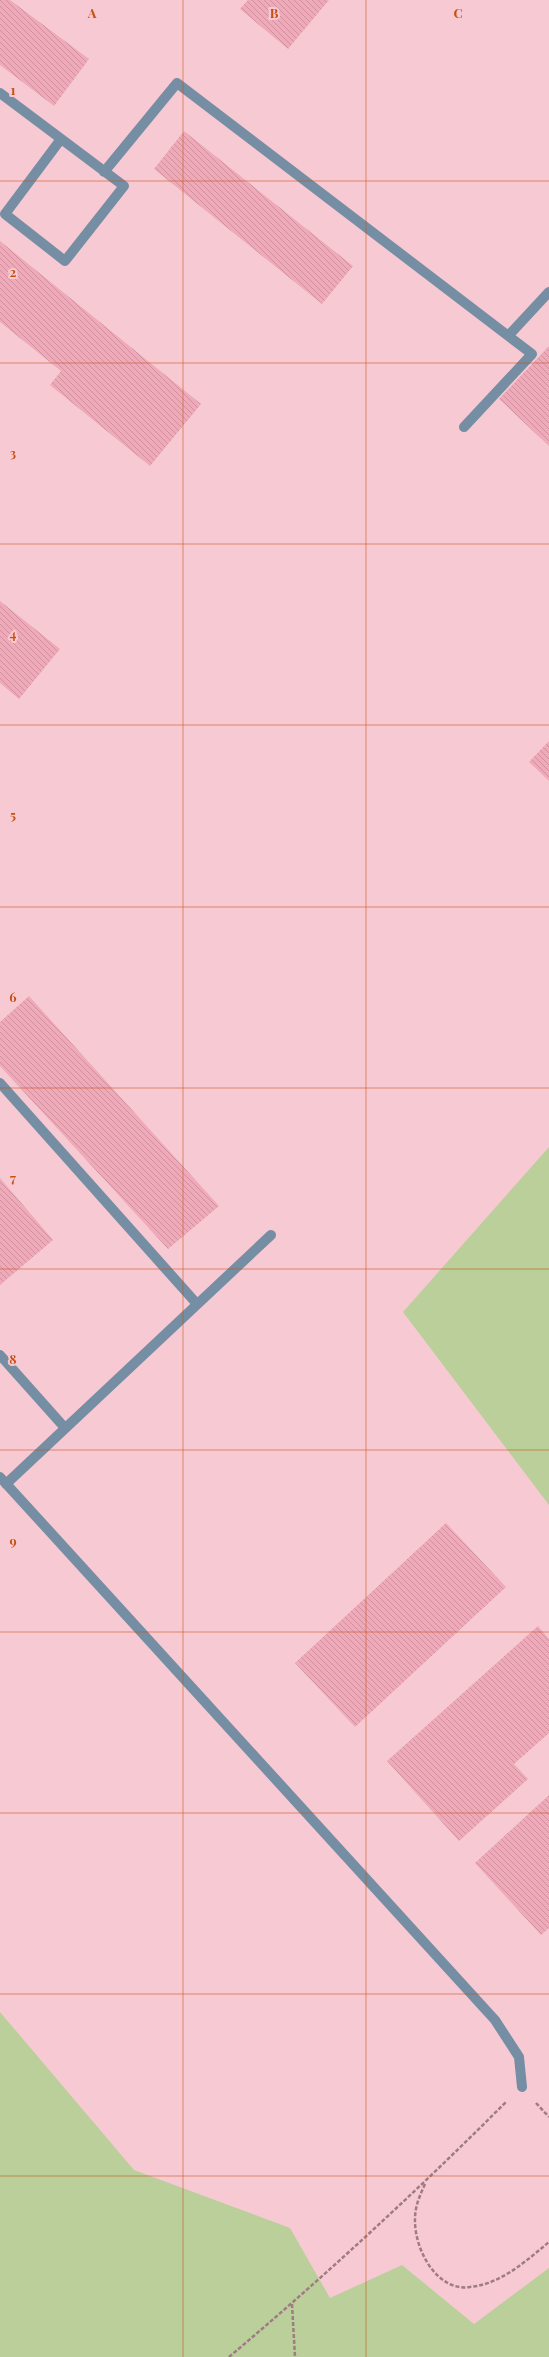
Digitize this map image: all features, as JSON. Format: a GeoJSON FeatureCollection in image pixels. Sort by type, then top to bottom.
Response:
{"type":"FeatureCollection","features":[{"type":"Feature","properties":{"kind":"lane"},"geometry":{"type":"LineString","coordinates":[[104,172],[177,83],[532,354],[464,427]]}},
{"type":"Feature","properties":{"kind":"lane"},"geometry":{"type":"LineString","coordinates":[[0,93],[124,186],[65,261],[5,214],[61,139]]}},
{"type":"Feature","properties":{"kind":"lane"},"geometry":{"type":"LineString","coordinates":[[509,335],[549,292]]}},
{"type":"Feature","properties":{"kind":"lane"},"geometry":{"type":"LineString","coordinates":[[0,1083],[197,1304]]}},
{"type":"Feature","properties":{"kind":"lane"},"geometry":{"type":"LineString","coordinates":[[271,1235],[65,1428],[3,1480],[495,2020],[519,2057],[522,2087]]}},
{"type":"Feature","properties":{"kind":"lane"},"geometry":{"type":"LineString","coordinates":[[0,1355],[65,1428]]}},
{"type":"Feature","properties":{"kind":"path"},"geometry":{"type":"LineString","coordinates":[[229,2357],[292,2304],[426,2182],[522,2087]]}},
{"type":"Feature","properties":{"kind":"path"},"geometry":{"type":"LineString","coordinates":[[426,2182],[418,2201],[414,2217],[415,2233],[427,2262],[449,2283],[458,2287],[470,2288],[487,2284],[500,2278],[525,2262],[549,2242]]}},
{"type":"Feature","properties":{"kind":"path"},"geometry":{"type":"LineString","coordinates":[[292,2304],[295,2357]]}},
{"type":"Feature","properties":{"kind":"green space"},"geometry":{"type":"Polygon","coordinates":[[[549,1147],[549,1505],[403,1312],[549,1147]]]}},
{"type":"Feature","properties":{"kind":"green space"},"geometry":{"type":"Polygon","coordinates":[[[0,2012],[134,2170],[290,2228],[330,2298],[402,2265],[474,2324],[549,2268],[549,2357],[0,2357],[0,2012]]]}},
{"type":"Feature","properties":{"kind":"building"},"geometry":{"type":"Polygon","coordinates":[[[0,0],[10,0],[89,59],[54,106],[0,65],[0,0]]]}},
{"type":"Feature","properties":{"kind":"building"},"geometry":{"type":"Polygon","coordinates":[[[248,0],[329,0],[288,49],[240,9],[248,0]]]}},
{"type":"Feature","properties":{"kind":"building"},"geometry":{"type":"Polygon","coordinates":[[[184,131],[353,266],[322,304],[154,169],[184,131]]]}},
{"type":"Feature","properties":{"kind":"building"},"geometry":{"type":"Polygon","coordinates":[[[0,241],[201,404],[150,466],[50,385],[61,371],[0,322],[0,241]]]}},
{"type":"Feature","properties":{"kind":"building"},"geometry":{"type":"Polygon","coordinates":[[[549,346],[549,446],[499,399],[549,346]]]}},
{"type":"Feature","properties":{"kind":"building"},"geometry":{"type":"Polygon","coordinates":[[[0,601],[60,649],[19,699],[0,683],[0,601]]]}},
{"type":"Feature","properties":{"kind":"building"},"geometry":{"type":"Polygon","coordinates":[[[549,741],[549,781],[529,762],[549,741]]]}},
{"type":"Feature","properties":{"kind":"building"},"geometry":{"type":"Polygon","coordinates":[[[29,996],[219,1206],[168,1249],[0,1066],[0,1022],[29,996]]]}},
{"type":"Feature","properties":{"kind":"building"},"geometry":{"type":"Polygon","coordinates":[[[0,1178],[53,1240],[0,1285],[0,1178]]]}},
{"type":"Feature","properties":{"kind":"building"},"geometry":{"type":"Polygon","coordinates":[[[446,1523],[506,1587],[355,1727],[295,1663],[446,1523]]]}},
{"type":"Feature","properties":{"kind":"building"},"geometry":{"type":"Polygon","coordinates":[[[538,1626],[549,1639],[549,1733],[514,1764],[528,1779],[459,1841],[387,1761],[538,1626]]]}},
{"type":"Feature","properties":{"kind":"building"},"geometry":{"type":"Polygon","coordinates":[[[549,1795],[549,1928],[541,1935],[475,1863],[549,1795]]]}}]}
